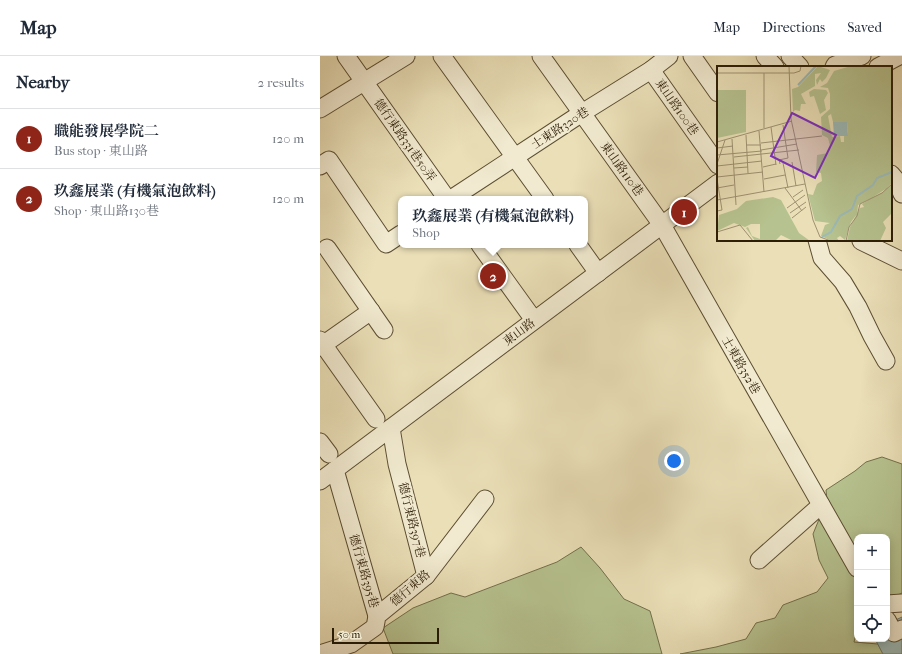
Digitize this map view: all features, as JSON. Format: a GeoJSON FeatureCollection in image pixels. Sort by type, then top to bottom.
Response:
{"type":"FeatureCollection","features":[{"type":"Feature","properties":{"kind":"street","name":"德行東路331巷50弄"},"geometry":{"type":"LineString","coordinates":[[346,56],[445,196]]}},
{"type":"Feature","properties":{"kind":"street"},"geometry":{"type":"LineString","coordinates":[[320,109],[406,56]]}},
{"type":"Feature","properties":{"kind":"street"},"geometry":{"type":"LineString","coordinates":[[442,56],[543,196]]}},
{"type":"Feature","properties":{"kind":"street","name":"東山路110巷"},"geometry":{"type":"LineString","coordinates":[[541,56],[662,225]]}},
{"type":"Feature","properties":{"kind":"street","name":"士東路320巷"},"geometry":{"type":"LineString","coordinates":[[456,196],[582,113],[651,70],[669,56]]}},
{"type":"Feature","properties":{"kind":"street"},"geometry":{"type":"LineString","coordinates":[[692,56],[717,92]]}},
{"type":"Feature","properties":{"kind":"street"},"geometry":{"type":"LineString","coordinates":[[765,56],[774,66]]}},
{"type":"Feature","properties":{"kind":"street"},"geometry":{"type":"LineString","coordinates":[[790,56],[799,66]]}},
{"type":"Feature","properties":{"kind":"street"},"geometry":{"type":"LineString","coordinates":[[834,66],[862,56]]}},
{"type":"Feature","properties":{"kind":"street"},"geometry":{"type":"LineString","coordinates":[[880,66],[899,56]]}},
{"type":"Feature","properties":{"kind":"street","name":"東山路100巷"},"geometry":{"type":"LineString","coordinates":[[651,70],[717,164]]}},
{"type":"Feature","properties":{"kind":"street"},"geometry":{"type":"LineString","coordinates":[[320,166],[329,160],[386,244],[398,236]]}},
{"type":"Feature","properties":{"kind":"street"},"geometry":{"type":"LineString","coordinates":[[892,175],[898,182],[902,194]]}},
{"type":"Feature","properties":{"kind":"street","name":"東山路"},"geometry":{"type":"LineString","coordinates":[[320,481],[328,456],[391,428],[717,184]]}},
{"type":"Feature","properties":{"kind":"street","name":"士東路352巷"},"geometry":{"type":"LineString","coordinates":[[662,225],[854,563]]}},
{"type":"Feature","properties":{"kind":"street"},"geometry":{"type":"LineString","coordinates":[[817,241],[822,258],[843,282],[858,307],[886,361]]}},
{"type":"Feature","properties":{"kind":"street"},"geometry":{"type":"LineString","coordinates":[[861,241],[902,261]]}},
{"type":"Feature","properties":{"kind":"street"},"geometry":{"type":"LineString","coordinates":[[323,242],[384,330]]}},
{"type":"Feature","properties":{"kind":"street"},"geometry":{"type":"LineString","coordinates":[[482,248],[534,320]]}},
{"type":"Feature","properties":{"kind":"street"},"geometry":{"type":"LineString","coordinates":[[580,248],[598,273]]}},
{"type":"Feature","properties":{"kind":"street"},"geometry":{"type":"LineString","coordinates":[[371,311],[321,344],[376,418]]}},
{"type":"Feature","properties":{"kind":"street","name":"德行東路397巷"},"geometry":{"type":"LineString","coordinates":[[391,428],[397,464],[426,576]]}},
{"type":"Feature","properties":{"kind":"street","name":"德行東路395巷"},"geometry":{"type":"LineString","coordinates":[[328,456],[351,527],[377,616]]}},
{"type":"Feature","properties":{"kind":"street","name":"德行東路"},"geometry":{"type":"LineString","coordinates":[[320,654],[351,644],[375,627],[377,616],[426,576],[485,499]]}},
{"type":"Feature","properties":{"kind":"street"},"geometry":{"type":"LineString","coordinates":[[759,560],[821,505]]}},
{"type":"Feature","properties":{"kind":"street"},"geometry":{"type":"LineString","coordinates":[[890,604],[902,603]]}},
{"type":"Feature","properties":{"kind":"green space"},"geometry":{"type":"Polygon","coordinates":[[[882,457],[902,464],[902,593],[890,596],[890,534],[854,534],[854,642],[878,644],[883,654],[680,654],[746,639],[756,623],[775,618],[783,605],[817,592],[828,578],[819,560],[813,534],[827,500],[826,490],[866,462],[882,457]]]}},
{"type":"Feature","properties":{"kind":"green space"},"geometry":{"type":"Polygon","coordinates":[[[581,547],[600,568],[624,599],[650,611],[662,654],[393,654],[383,628],[413,608],[451,593],[465,597],[557,562],[581,547]]]}},
{"type":"Feature","properties":{"kind":"water"},"geometry":{"type":"Polygon","coordinates":[[[902,617],[902,654],[883,654],[877,642],[890,642],[890,623],[902,617]]]}},
{"type":"Feature","properties":{"kind":"place","name":"職能發展學院二"},"geometry":{"type":"Point","coordinates":[684,212]}},
{"type":"Feature","properties":{"kind":"place","name":"玖鑫展業 (有機氣泡飲料)"},"geometry":{"type":"Point","coordinates":[493,276]}}]}
